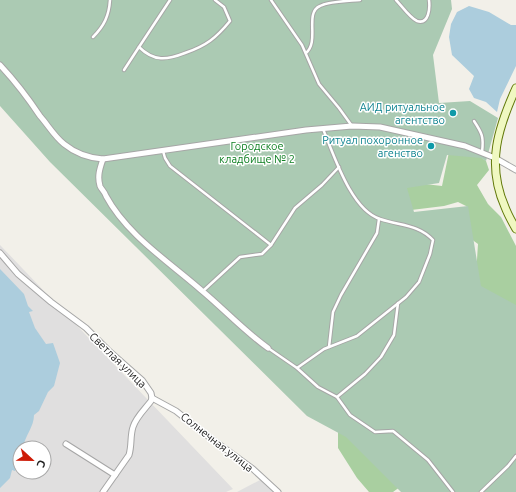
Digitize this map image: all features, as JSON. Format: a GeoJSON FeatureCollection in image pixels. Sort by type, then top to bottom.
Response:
{"type":"FeatureCollection","features":[{"type":"Feature","properties":{"kind":"main road"},"geometry":{"type":"LineString","coordinates":[[516,88],[497,138],[495,158],[500,194],[516,229]]}},
{"type":"Feature","properties":{"kind":"street"},"geometry":{"type":"LineString","coordinates":[[0,66],[24,93],[55,135],[64,144],[76,152],[90,158],[103,159],[306,130],[352,126],[380,127],[440,140],[482,152],[516,170]]}},
{"type":"Feature","properties":{"kind":"street"},"geometry":{"type":"LineString","coordinates":[[103,159],[99,172],[100,187],[114,210],[157,253],[203,291],[250,335],[268,348]]}},
{"type":"Feature","properties":{"kind":"street","name":"Светлая улица"},"geometry":{"type":"LineString","coordinates":[[0,253],[18,274],[51,302],[86,328],[113,355],[142,380],[151,393],[151,401],[133,427],[129,455],[104,492]]}},
{"type":"Feature","properties":{"kind":"street","name":"Солнечная улица"},"geometry":{"type":"LineString","coordinates":[[152,398],[176,411],[253,469],[278,492]]}},
{"type":"Feature","properties":{"kind":"street"},"geometry":{"type":"LineString","coordinates":[[66,444],[115,475]]}},
{"type":"Feature","properties":{"kind":"lane"},"geometry":{"type":"LineString","coordinates":[[93,37],[106,22],[110,0]]}},
{"type":"Feature","properties":{"kind":"lane"},"geometry":{"type":"LineString","coordinates":[[124,70],[170,0]]}},
{"type":"Feature","properties":{"kind":"lane"},"geometry":{"type":"LineString","coordinates":[[139,47],[153,57],[169,59],[202,47],[220,34],[230,21],[224,7],[215,0]]}},
{"type":"Feature","properties":{"kind":"lane"},"geometry":{"type":"LineString","coordinates":[[271,0],[306,53],[319,84],[352,126]]}},
{"type":"Feature","properties":{"kind":"lane"},"geometry":{"type":"LineString","coordinates":[[306,53],[312,47],[312,20],[316,8],[321,5],[360,0]]}},
{"type":"Feature","properties":{"kind":"lane"},"geometry":{"type":"LineString","coordinates":[[396,0],[411,17],[417,21],[423,21],[426,19],[429,12],[429,0]]}},
{"type":"Feature","properties":{"kind":"lane"},"geometry":{"type":"LineString","coordinates":[[474,121],[481,131],[484,140],[482,152]]}},
{"type":"Feature","properties":{"kind":"lane"},"geometry":{"type":"LineString","coordinates":[[297,368],[318,353],[356,336],[406,297],[419,282],[430,254],[433,240],[426,233],[412,227],[379,219],[365,211],[354,197],[339,167],[323,128]]}},
{"type":"Feature","properties":{"kind":"lane"},"geometry":{"type":"LineString","coordinates":[[163,151],[170,166],[271,245]]}},
{"type":"Feature","properties":{"kind":"lane"},"geometry":{"type":"LineString","coordinates":[[203,291],[240,257],[262,254],[271,245],[295,208],[322,185],[339,167]]}},
{"type":"Feature","properties":{"kind":"lane"},"geometry":{"type":"LineString","coordinates":[[329,348],[333,312],[341,295],[377,234],[379,219]]}},
{"type":"Feature","properties":{"kind":"lane"},"geometry":{"type":"LineString","coordinates":[[337,397],[365,374],[381,357],[394,335],[398,303]]}},
{"type":"Feature","properties":{"kind":"lane"},"geometry":{"type":"LineString","coordinates":[[268,348],[297,368],[318,387],[337,397],[350,415],[375,432],[392,431],[428,460],[453,492]]}},
{"type":"Feature","properties":{"kind":"lane"},"geometry":{"type":"LineString","coordinates":[[481,492],[508,466],[516,456]]}},
{"type":"Feature","properties":{"kind":"shaded area"},"geometry":{"type":"Polygon","coordinates":[[[0,245],[233,489],[226,492],[0,492],[0,245]]]}},
{"type":"Feature","properties":{"kind":"shaded area"},"geometry":{"type":"Polygon","coordinates":[[[260,480],[279,492],[237,492],[260,480]]]}},
{"type":"Feature","properties":{"kind":"green space","name":"Городское кладбище № 2"},"geometry":{"type":"Polygon","coordinates":[[[0,0],[451,0],[452,9],[433,55],[439,103],[470,101],[498,118],[486,161],[481,158],[447,155],[439,183],[407,188],[414,212],[468,206],[481,286],[516,305],[516,492],[401,492],[346,437],[307,416],[50,162],[0,106],[0,0]]]}},
{"type":"Feature","properties":{"kind":"green space"},"geometry":{"type":"Polygon","coordinates":[[[449,152],[479,156],[486,161],[489,170],[477,185],[488,204],[501,217],[516,246],[516,492],[404,484],[393,492],[369,492],[357,478],[338,448],[338,421],[475,291],[478,244],[467,236],[468,207],[458,202],[444,206],[403,211],[392,206],[408,182],[442,186],[449,152]]]}},
{"type":"Feature","properties":{"kind":"water"},"geometry":{"type":"Polygon","coordinates":[[[469,6],[489,12],[511,25],[516,25],[516,66],[500,99],[497,112],[486,102],[474,98],[469,89],[474,76],[452,55],[449,37],[451,24],[457,12],[469,6]]]}},
{"type":"Feature","properties":{"kind":"water"},"geometry":{"type":"Polygon","coordinates":[[[0,269],[24,294],[28,306],[33,311],[29,312],[35,328],[46,344],[53,343],[60,363],[54,386],[48,392],[39,411],[34,415],[33,423],[26,440],[12,440],[12,470],[10,478],[0,488],[0,269]]]}},
{"type":"Feature","properties":{"kind":"place","name":"АИД ритуальное агентство"},"geometry":{"type":"Point","coordinates":[453,113]}},
{"type":"Feature","properties":{"kind":"place","name":"Ритуал похоронное агенство"},"geometry":{"type":"Point","coordinates":[431,146]}}]}
